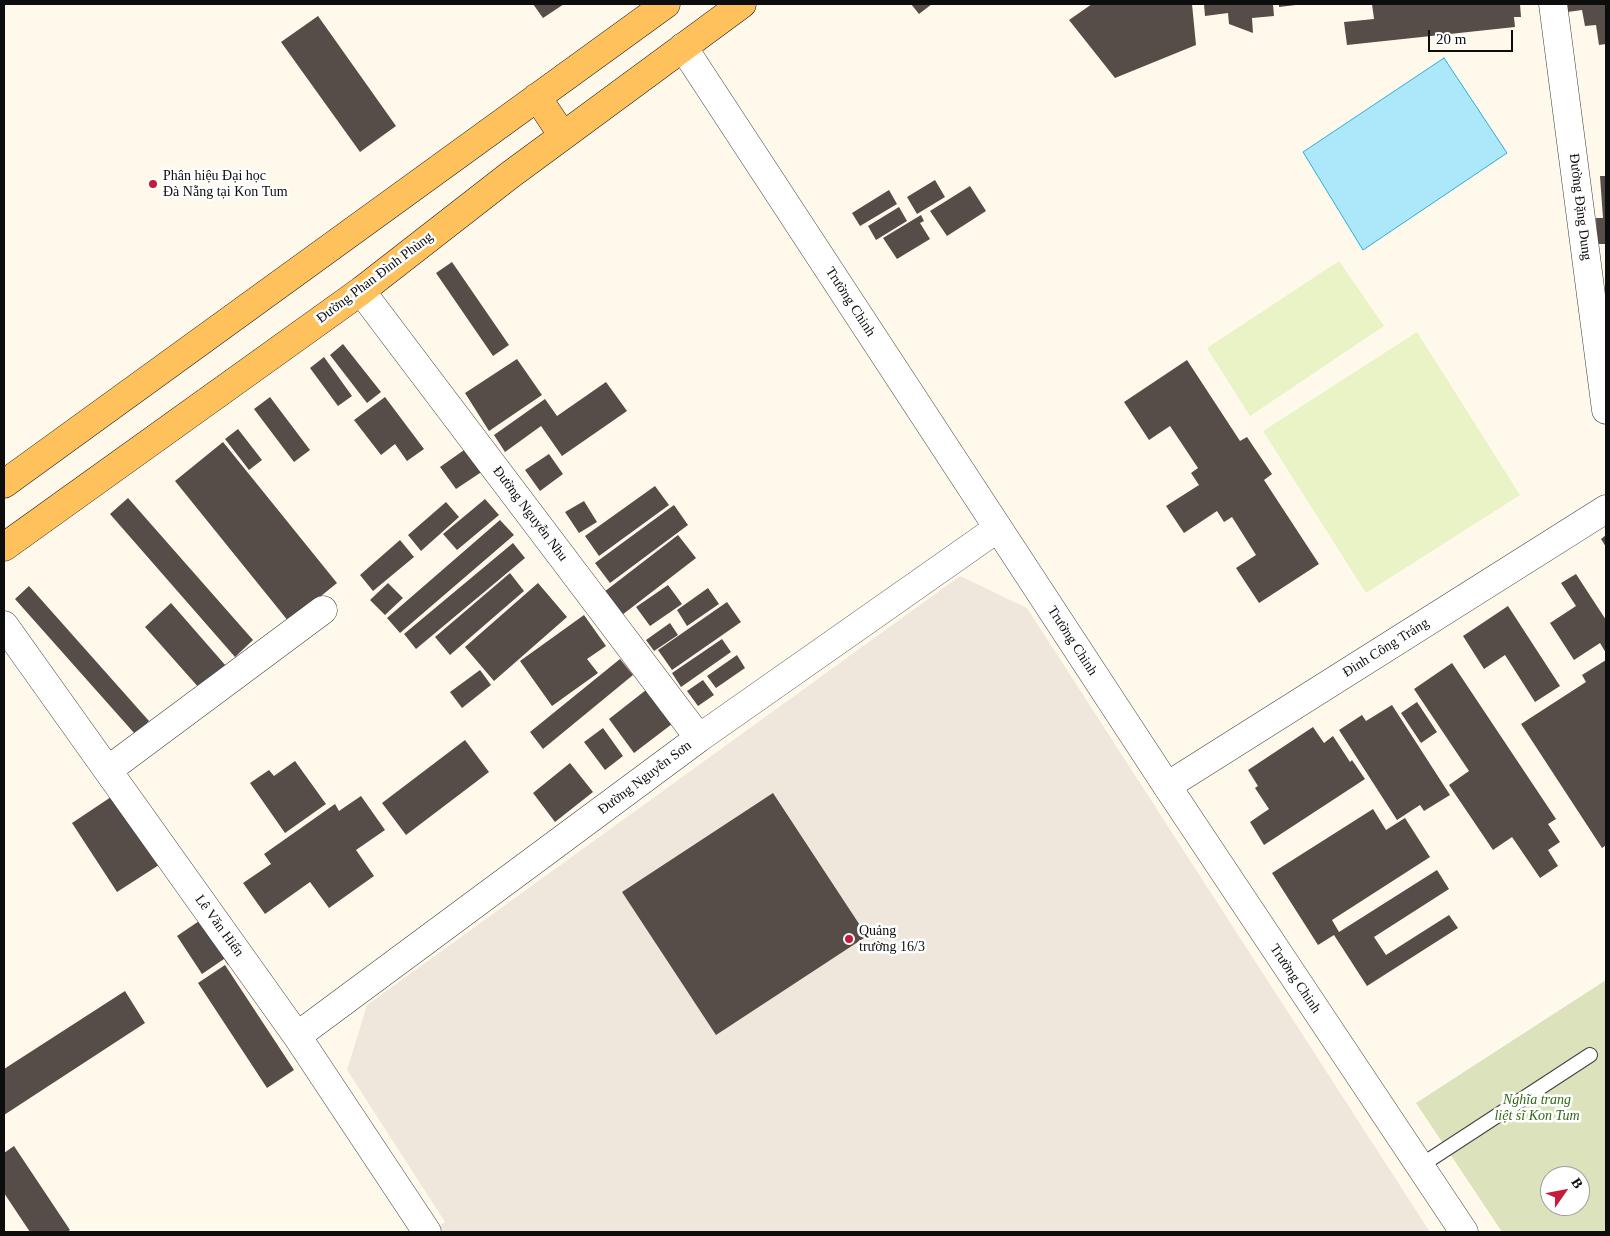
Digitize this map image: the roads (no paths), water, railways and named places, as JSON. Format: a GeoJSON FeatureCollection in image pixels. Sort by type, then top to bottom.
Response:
{"type":"FeatureCollection","features":[{"type":"Feature","properties":{"kind":"main road"},"geometry":{"type":"LineString","coordinates":[[4,484],[666,4]]}},
{"type":"Feature","properties":{"kind":"main road","name":"Đường Phan Đình Phùng"},"geometry":{"type":"LineString","coordinates":[[4,546],[361,290],[563,136],[742,4]]}},
{"type":"Feature","properties":{"kind":"main road"},"geometry":{"type":"LineString","coordinates":[[537,97],[563,136]]}},
{"type":"Feature","properties":{"kind":"street","name":"Đường Đặng Dung"},"geometry":{"type":"LineString","coordinates":[[1553,4],[1606,410]]}},
{"type":"Feature","properties":{"kind":"street","name":"Trường Chinh"},"geometry":{"type":"LineString","coordinates":[[683,47],[1167,786],[1464,1232]]}},
{"type":"Feature","properties":{"kind":"street","name":"Đường Nguyễn Nhu"},"geometry":{"type":"LineString","coordinates":[[361,290],[699,738]]}},
{"type":"Feature","properties":{"kind":"street","name":"Đinh Công Tráng"},"geometry":{"type":"LineString","coordinates":[[1167,786],[1606,509]]}},
{"type":"Feature","properties":{"kind":"street","name":"Đường Nguyễn Sơn"},"geometry":{"type":"LineString","coordinates":[[297,1036],[699,738],[998,528]]}},
{"type":"Feature","properties":{"kind":"street"},"geometry":{"type":"LineString","coordinates":[[108,770],[323,610]]}},
{"type":"Feature","properties":{"kind":"street","name":"Lê Văn Hiến"},"geometry":{"type":"LineString","coordinates":[[4,625],[297,1036],[427,1232]]}},
{"type":"Feature","properties":{"kind":"lane"},"geometry":{"type":"LineString","coordinates":[[1420,1166],[1590,1054]]}},
{"type":"Feature","properties":{"kind":"water"},"geometry":{"type":"Polygon","coordinates":[[[1444,58],[1507,153],[1363,250],[1303,152],[1444,58]]]}},
{"type":"Feature","properties":{"kind":"place","name":"Phân hiệu Đại học Đà Nẵng tại Kon Tum"},"geometry":{"type":"Point","coordinates":[153,184]}},
{"type":"Feature","properties":{"kind":"place","name":"Quảng trường 16/3"},"geometry":{"type":"Point","coordinates":[849,939]}},
{"type":"Feature","properties":{"kind":"park label","name":"Nghĩa trang liệt sĩ Kon Tum"},"geometry":{"type":"Point","coordinates":[1537,1108]}}]}
